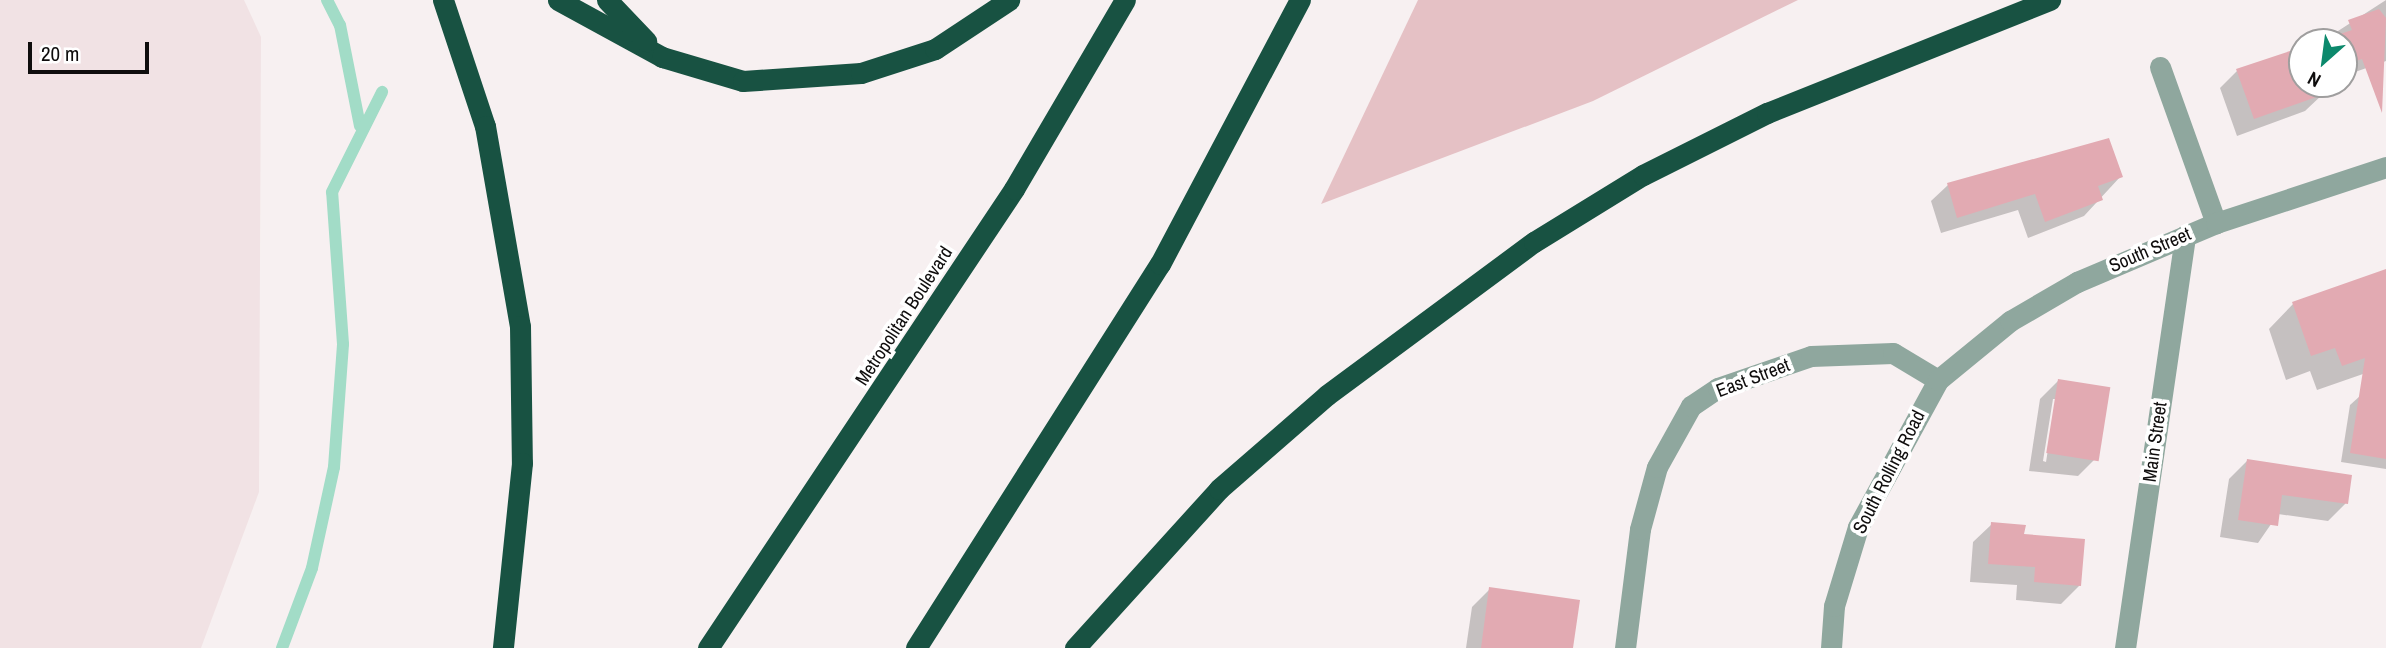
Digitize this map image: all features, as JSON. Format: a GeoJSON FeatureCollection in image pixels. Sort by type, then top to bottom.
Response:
{"type":"FeatureCollection","features":[{"type":"Feature","properties":{"kind":"highway"},"geometry":{"type":"LineString","coordinates":[[428,0],[464,52]]}},
{"type":"Feature","properties":{"kind":"highway"},"geometry":{"type":"LineString","coordinates":[[443,0],[464,52],[508,232],[520,326],[523,463],[503,648]]}},
{"type":"Feature","properties":{"kind":"highway"},"geometry":{"type":"LineString","coordinates":[[558,0],[662,57],[743,81],[861,73],[935,50],[1009,0]]}},
{"type":"Feature","properties":{"kind":"highway"},"geometry":{"type":"LineString","coordinates":[[607,0],[662,57]]}},
{"type":"Feature","properties":{"kind":"highway","name":"Metropolitan Boulevard"},"geometry":{"type":"LineString","coordinates":[[708,648],[1014,189],[1125,0]]}},
{"type":"Feature","properties":{"kind":"highway"},"geometry":{"type":"LineString","coordinates":[[916,648],[1160,264],[1300,0]]}},
{"type":"Feature","properties":{"kind":"highway"},"geometry":{"type":"LineString","coordinates":[[1075,648],[1229,481],[1338,386],[1534,242],[1643,175],[1767,113],[2050,0]]}},
{"type":"Feature","properties":{"kind":"street"},"geometry":{"type":"LineString","coordinates":[[2160,67],[2216,223]]}},
{"type":"Feature","properties":{"kind":"street","name":"South Street"},"geometry":{"type":"LineString","coordinates":[[1938,380],[2010,321],[2077,282],[2216,223],[2386,167]]}},
{"type":"Feature","properties":{"kind":"street","name":"Main Street"},"geometry":{"type":"LineString","coordinates":[[2125,648],[2185,235]]}},
{"type":"Feature","properties":{"kind":"street","name":"East Street"},"geometry":{"type":"LineString","coordinates":[[1625,648],[1650,492],[1670,435],[1690,406],[1718,388],[1811,356],[1893,353],[1938,380]]}},
{"type":"Feature","properties":{"kind":"street","name":"South Rolling Road"},"geometry":{"type":"LineString","coordinates":[[1831,648],[1834,606],[1858,527],[1938,380]]}},
{"type":"Feature","properties":{"kind":"shaded area"},"geometry":{"type":"Polygon","coordinates":[[[0,0],[244,0],[261,37],[259,492],[201,648],[0,648],[0,0]]]}},
{"type":"Feature","properties":{"kind":"shaded area"},"geometry":{"type":"Polygon","coordinates":[[[1418,0],[1798,0],[1593,101],[1321,204],[1418,0]]]}},
{"type":"Feature","properties":{"kind":"building"},"geometry":{"type":"Polygon","coordinates":[[[2379,9],[2386,18],[2382,113],[2362,59],[2358,60],[2358,28],[2351,28],[2348,20],[2379,9]]]}},
{"type":"Feature","properties":{"kind":"building"},"geometry":{"type":"Polygon","coordinates":[[[2288,52],[2288,98],[2314,98],[2254,119],[2236,69],[2288,52]]]}},
{"type":"Feature","properties":{"kind":"building"},"geometry":{"type":"Polygon","coordinates":[[[2109,138],[2123,177],[2098,186],[2103,200],[2045,222],[2035,194],[1957,218],[1947,183],[2109,138]]]}},
{"type":"Feature","properties":{"kind":"building"},"geometry":{"type":"Polygon","coordinates":[[[2386,269],[2386,459],[2350,453],[2365,358],[2342,366],[2335,348],[2311,356],[2292,302],[2386,269]]]}},
{"type":"Feature","properties":{"kind":"building"},"geometry":{"type":"Polygon","coordinates":[[[2058,379],[2110,387],[2099,461],[2046,453],[2058,379]]]}},
{"type":"Feature","properties":{"kind":"building"},"geometry":{"type":"Polygon","coordinates":[[[2247,459],[2352,475],[2348,504],[2282,495],[2278,526],[2238,520],[2247,459]]]}},
{"type":"Feature","properties":{"kind":"building"},"geometry":{"type":"Polygon","coordinates":[[[1991,522],[2026,525],[2024,534],[2085,539],[2081,586],[2034,582],[2035,567],[1988,564],[1991,522]]]}},
{"type":"Feature","properties":{"kind":"building"},"geometry":{"type":"Polygon","coordinates":[[[1489,587],[1580,600],[1573,648],[1481,648],[1489,587]]]}},
{"type":"Feature","properties":{"kind":"waterway"},"geometry":{"type":"LineString","coordinates":[[327,0],[340,25],[360,126]]}},
{"type":"Feature","properties":{"kind":"waterway"},"geometry":{"type":"LineString","coordinates":[[282,648],[312,568],[334,467],[343,344],[332,192],[382,92]]}}]}
